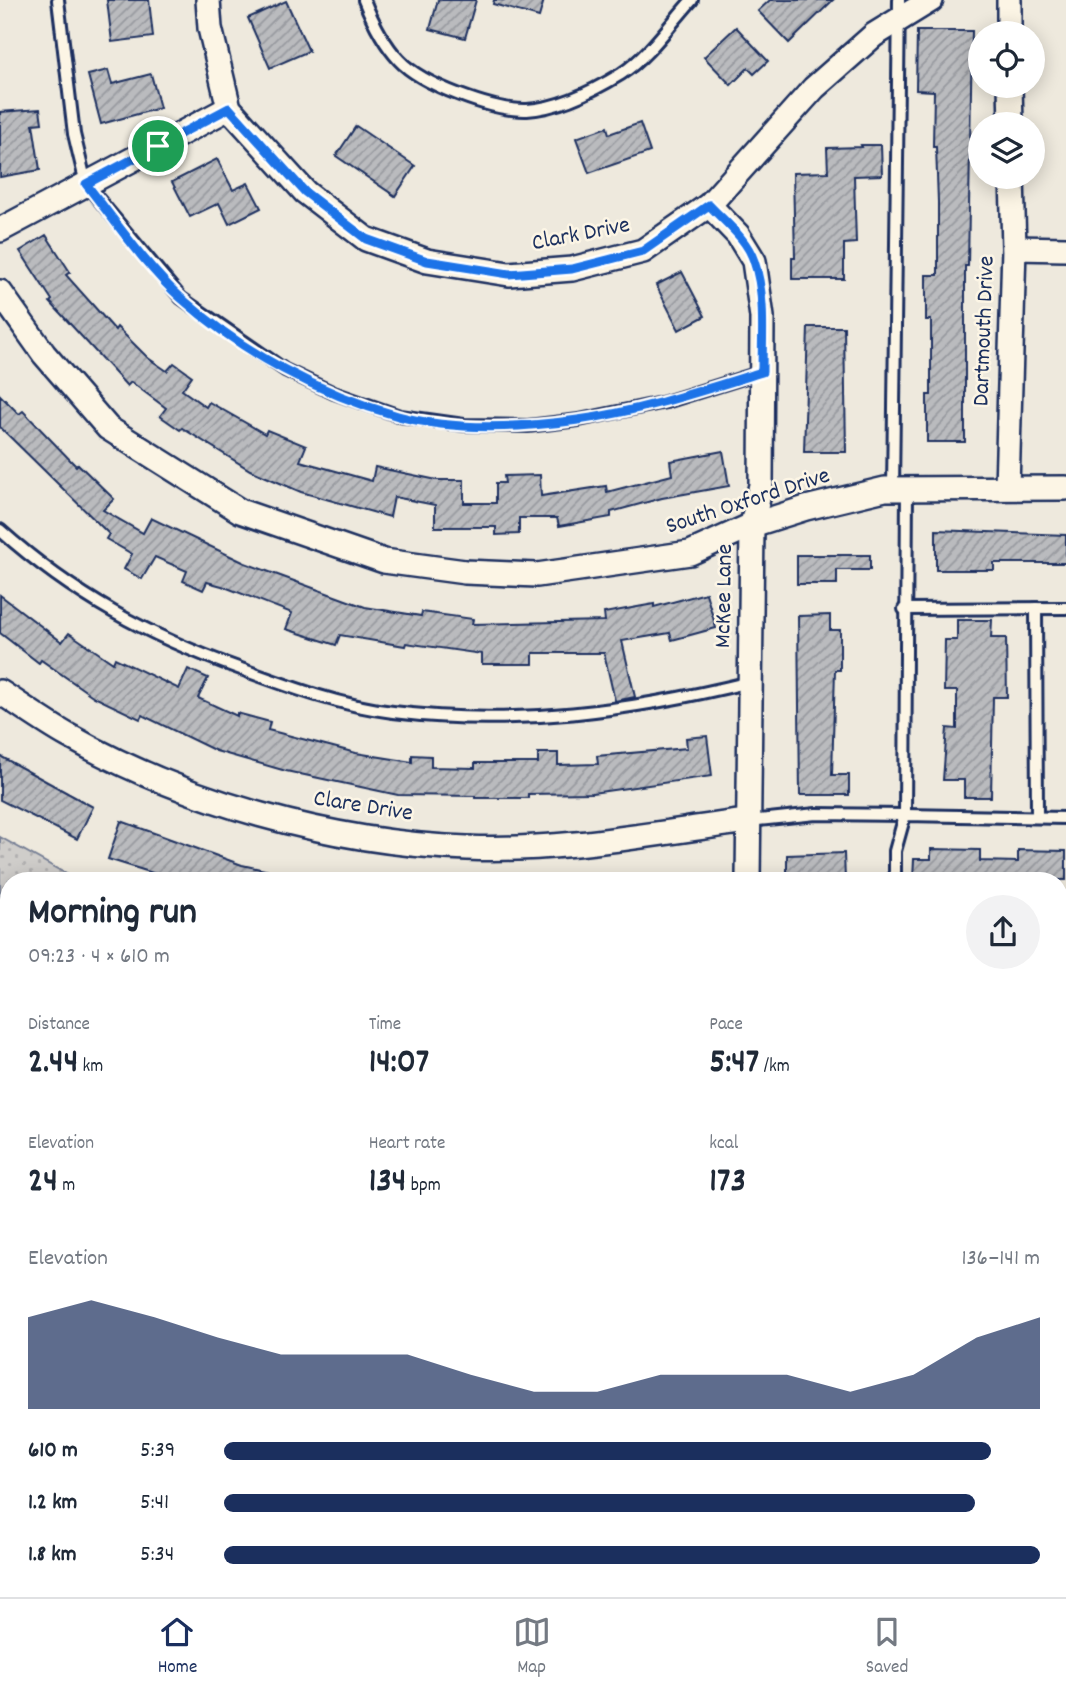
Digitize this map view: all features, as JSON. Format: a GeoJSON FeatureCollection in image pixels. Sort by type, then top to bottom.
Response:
{"type":"FeatureCollection","features":[{"type":"Feature","properties":{"kind":"street","name":"Clark Drive"},"geometry":{"type":"LineString","coordinates":[[208,0],[210,28],[229,108],[305,192],[366,239],[427,261],[509,274],[572,269],[643,251],[709,205],[814,88],[899,10],[932,0]]}},
{"type":"Feature","properties":{"kind":"street"},"geometry":{"type":"LineString","coordinates":[[1009,0],[1009,21]]}},
{"type":"Feature","properties":{"kind":"street"},"geometry":{"type":"LineString","coordinates":[[0,230],[229,108]]}},
{"type":"Feature","properties":{"kind":"street","name":"Dartmouth Drive"},"geometry":{"type":"LineString","coordinates":[[1007,487],[1014,248],[1012,189]]}},
{"type":"Feature","properties":{"kind":"street","name":"McKee Lane"},"geometry":{"type":"LineString","coordinates":[[709,205],[738,235],[754,261],[762,317],[761,485],[752,525],[748,872]]}},
{"type":"Feature","properties":{"kind":"street"},"geometry":{"type":"LineString","coordinates":[[1014,248],[1066,248]]}},
{"type":"Feature","properties":{"kind":"street","name":"South Oxford Drive"},"geometry":{"type":"LineString","coordinates":[[0,292],[44,354],[108,428],[240,511],[384,561],[466,572],[537,575],[690,553],[752,525],[806,508],[900,488],[1066,488]]}},
{"type":"Feature","properties":{"kind":"street","name":"Clare Drive"},"geometry":{"type":"LineString","coordinates":[[0,692],[68,736],[163,780],[263,817],[370,836],[480,848],[582,843],[747,821]]}},
{"type":"Feature","properties":{"kind":"lane"},"geometry":{"type":"LineString","coordinates":[[58,0],[74,134],[86,184],[128,238],[192,306],[285,370],[334,393],[400,416],[464,425],[528,426],[579,420],[666,402],[762,372]]}},
{"type":"Feature","properties":{"kind":"lane"},"geometry":{"type":"LineString","coordinates":[[364,0],[400,61],[429,81],[509,110],[530,110],[571,98],[624,72],[646,52],[692,0]]}},
{"type":"Feature","properties":{"kind":"lane"},"geometry":{"type":"LineString","coordinates":[[895,872],[895,851],[905,815],[904,609],[900,488],[899,10]]}},
{"type":"Feature","properties":{"kind":"lane"},"geometry":{"type":"LineString","coordinates":[[0,530],[75,591],[128,623],[202,655],[306,692],[391,712],[480,719],[539,717],[665,702],[750,682]]}},
{"type":"Feature","properties":{"kind":"lane"},"geometry":{"type":"LineString","coordinates":[[1036,608],[1037,817]]}},
{"type":"Feature","properties":{"kind":"lane"},"geometry":{"type":"LineString","coordinates":[[904,609],[1066,608]]}},
{"type":"Feature","properties":{"kind":"lane"},"geometry":{"type":"LineString","coordinates":[[747,821],[816,814],[1066,818]]}},
{"type":"Feature","properties":{"kind":"shaded area"},"geometry":{"type":"Polygon","coordinates":[[[0,837],[63,872],[0,872],[0,837]]]}},
{"type":"Feature","properties":{"kind":"building"},"geometry":{"type":"Polygon","coordinates":[[[107,0],[149,0],[153,37],[112,42],[107,0]]]}},
{"type":"Feature","properties":{"kind":"building"},"geometry":{"type":"Polygon","coordinates":[[[438,0],[476,0],[465,38],[430,29],[438,0]]]}},
{"type":"Feature","properties":{"kind":"building"},"geometry":{"type":"Polygon","coordinates":[[[494,0],[544,0],[539,17],[493,4],[494,0]]]}},
{"type":"Feature","properties":{"kind":"building"},"geometry":{"type":"Polygon","coordinates":[[[770,0],[833,0],[789,43],[758,11],[770,0]]]}},
{"type":"Feature","properties":{"kind":"building"},"geometry":{"type":"Polygon","coordinates":[[[286,1],[309,51],[270,68],[248,18],[286,1]]]}},
{"type":"Feature","properties":{"kind":"building"},"geometry":{"type":"Polygon","coordinates":[[[736,27],[768,61],[754,74],[748,68],[731,85],[704,57],[736,27]]]}},
{"type":"Feature","properties":{"kind":"building"},"geometry":{"type":"Polygon","coordinates":[[[917,31],[968,31],[968,98],[971,98],[971,112],[968,112],[968,266],[965,266],[965,442],[927,442],[927,395],[931,395],[931,320],[926,320],[926,275],[938,275],[938,202],[936,147],[933,147],[934,91],[916,90],[917,31]]]}},
{"type":"Feature","properties":{"kind":"building"},"geometry":{"type":"Polygon","coordinates":[[[108,70],[112,84],[151,74],[160,108],[101,124],[88,75],[108,70]]]}},
{"type":"Feature","properties":{"kind":"building"},"geometry":{"type":"Polygon","coordinates":[[[40,109],[42,123],[33,124],[40,170],[0,177],[0,112],[40,109]]]}},
{"type":"Feature","properties":{"kind":"building"},"geometry":{"type":"Polygon","coordinates":[[[640,123],[650,152],[589,173],[576,138],[607,127],[609,134],[640,123]]]}},
{"type":"Feature","properties":{"kind":"building"},"geometry":{"type":"Polygon","coordinates":[[[356,126],[415,166],[395,196],[336,156],[356,126]]]}},
{"type":"Feature","properties":{"kind":"building"},"geometry":{"type":"Polygon","coordinates":[[[861,145],[881,145],[882,175],[854,176],[856,243],[844,244],[844,279],[792,279],[792,258],[795,258],[793,173],[828,172],[827,148],[862,147],[861,145]]]}},
{"type":"Feature","properties":{"kind":"building"},"geometry":{"type":"Polygon","coordinates":[[[217,159],[233,190],[248,183],[261,208],[229,224],[219,203],[190,217],[172,182],[217,159]]]}},
{"type":"Feature","properties":{"kind":"building"},"geometry":{"type":"Polygon","coordinates":[[[46,235],[70,272],[66,275],[115,330],[117,327],[148,358],[167,371],[174,363],[192,376],[182,390],[206,407],[209,402],[265,434],[267,430],[306,446],[300,461],[372,481],[375,467],[437,480],[464,480],[464,503],[496,503],[496,483],[505,483],[504,476],[540,475],[541,496],[606,486],[607,492],[672,475],[670,461],[723,451],[729,486],[662,498],[611,512],[611,517],[559,526],[557,518],[519,518],[519,534],[496,535],[496,527],[435,527],[435,505],[394,497],[390,517],[301,492],[250,470],[182,428],[180,430],[160,416],[166,408],[131,382],[127,386],[50,302],[52,300],[20,251],[46,235]]]}},
{"type":"Feature","properties":{"kind":"building"},"geometry":{"type":"Polygon","coordinates":[[[682,272],[705,316],[679,330],[656,285],[682,272]]]}},
{"type":"Feature","properties":{"kind":"building"},"geometry":{"type":"Polygon","coordinates":[[[808,327],[844,327],[846,452],[804,452],[808,327]]]}},
{"type":"Feature","properties":{"kind":"building"},"geometry":{"type":"Polygon","coordinates":[[[0,395],[19,414],[23,411],[76,466],[78,464],[114,499],[103,510],[143,533],[151,518],[245,563],[365,607],[421,616],[422,612],[473,619],[472,624],[605,621],[604,613],[654,604],[654,607],[706,593],[716,628],[672,640],[670,633],[622,641],[635,697],[615,701],[604,653],[533,653],[533,664],[482,664],[482,654],[406,643],[405,646],[340,635],[336,645],[286,629],[292,613],[207,582],[203,590],[183,581],[187,571],[155,557],[142,579],[124,569],[132,554],[106,539],[109,534],[0,427],[0,395]]]}},
{"type":"Feature","properties":{"kind":"building"},"geometry":{"type":"Polygon","coordinates":[[[936,530],[1066,535],[1066,563],[994,563],[994,570],[936,570],[936,530]]]}},
{"type":"Feature","properties":{"kind":"building"},"geometry":{"type":"Polygon","coordinates":[[[797,555],[870,555],[870,570],[837,570],[837,584],[797,584],[797,555]]]}},
{"type":"Feature","properties":{"kind":"building"},"geometry":{"type":"Polygon","coordinates":[[[0,595],[62,642],[69,633],[113,663],[115,658],[179,689],[188,669],[208,678],[198,698],[237,716],[237,713],[270,722],[268,730],[356,753],[412,762],[412,755],[431,756],[431,767],[475,768],[475,763],[538,763],[538,753],[558,753],[558,765],[598,764],[597,756],[687,748],[686,738],[707,736],[712,776],[592,793],[528,794],[528,798],[475,798],[398,795],[286,771],[216,751],[142,715],[140,719],[94,697],[41,660],[39,663],[0,633],[0,595]]]}},
{"type":"Feature","properties":{"kind":"building"},"geometry":{"type":"Polygon","coordinates":[[[830,615],[830,630],[840,630],[840,670],[835,670],[832,775],[849,775],[849,795],[800,795],[798,616],[830,615]]]}},
{"type":"Feature","properties":{"kind":"building"},"geometry":{"type":"Polygon","coordinates":[[[957,620],[992,620],[991,638],[1006,638],[1007,697],[993,697],[991,797],[964,797],[964,780],[943,780],[947,728],[957,729],[957,691],[944,691],[945,640],[957,640],[957,620]]]}},
{"type":"Feature","properties":{"kind":"building"},"geometry":{"type":"Polygon","coordinates":[[[0,756],[93,807],[77,839],[0,800],[0,756]]]}},
{"type":"Feature","properties":{"kind":"building"},"geometry":{"type":"Polygon","coordinates":[[[121,821],[242,865],[274,872],[149,872],[108,859],[121,821]]]}},
{"type":"Feature","properties":{"kind":"building"},"geometry":{"type":"Polygon","coordinates":[[[931,849],[980,850],[980,861],[1018,862],[1018,850],[1066,851],[1066,872],[913,872],[914,859],[931,859],[931,849]]]}},
{"type":"Feature","properties":{"kind":"building"},"geometry":{"type":"Polygon","coordinates":[[[844,853],[845,872],[787,872],[787,855],[844,853]]]}},
{"type":"Feature","properties":{"kind":"route"},"geometry":{"type":"LineString","coordinates":[[229,108],[305,192],[366,239],[427,261],[509,274],[572,269],[643,251],[709,205],[738,235],[754,261],[762,317],[762,372],[666,402],[579,420],[528,426],[464,425],[400,416],[334,393],[257,354],[181,298],[128,238],[86,184],[158,146],[229,108]]}}]}
